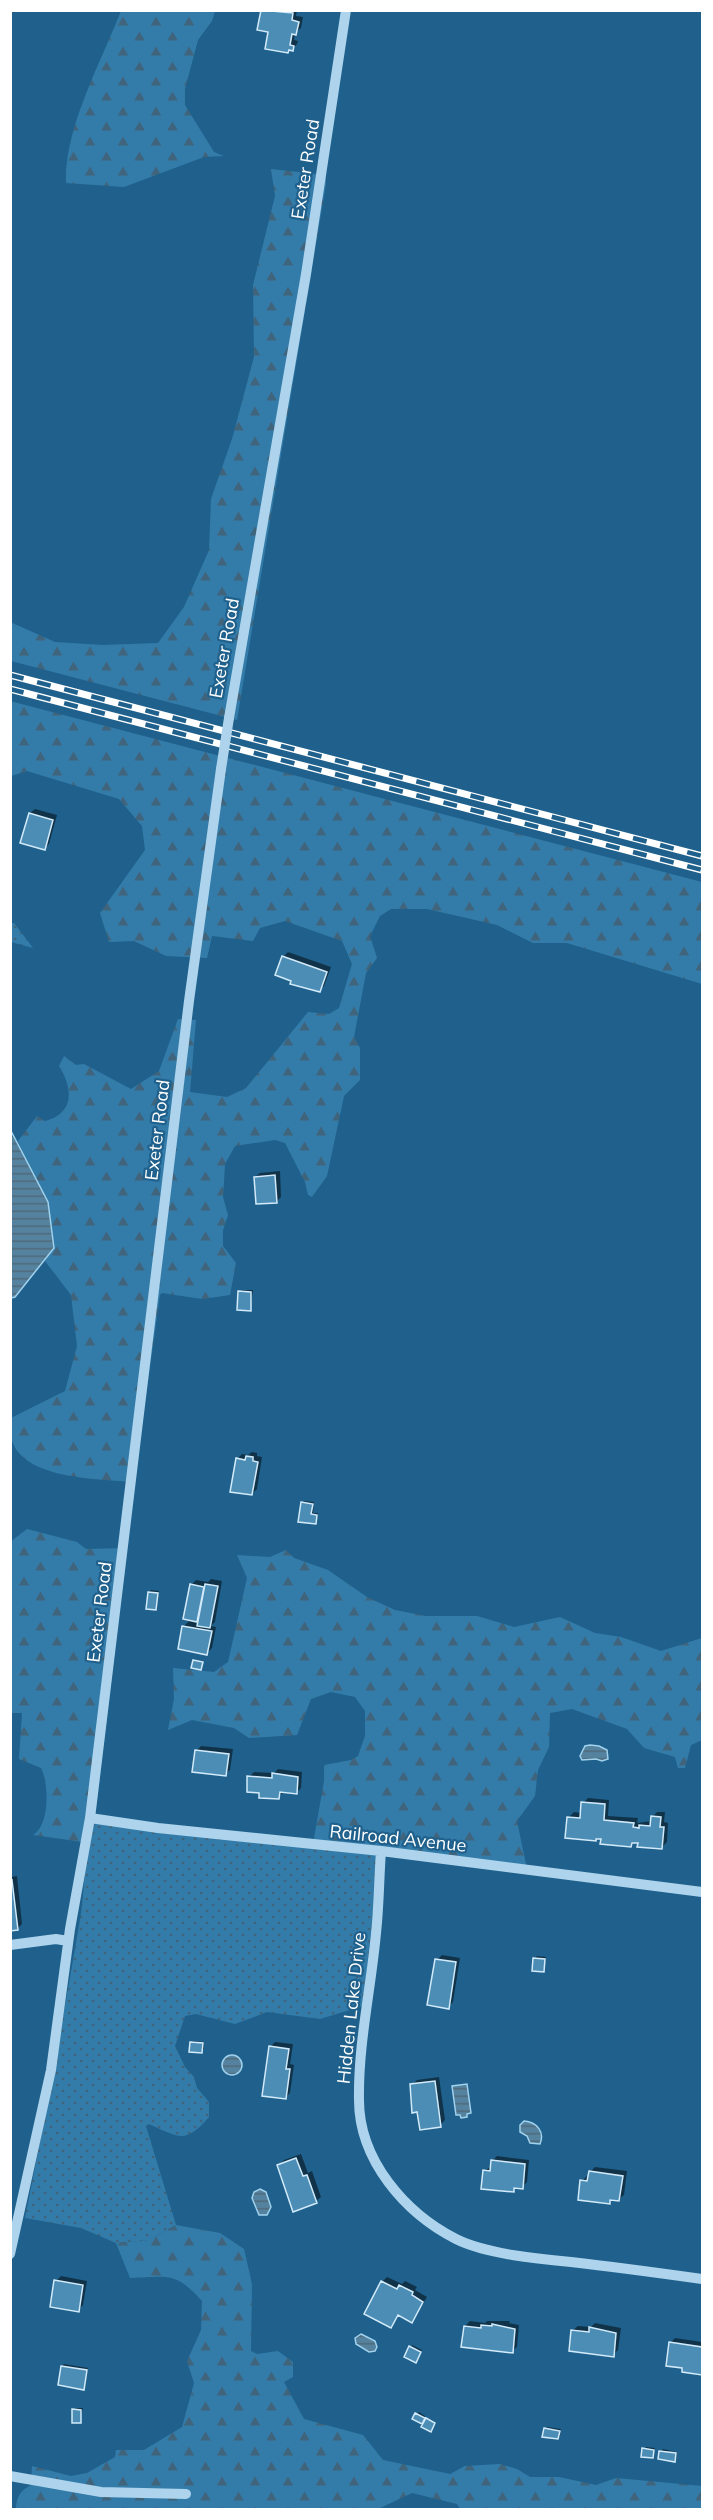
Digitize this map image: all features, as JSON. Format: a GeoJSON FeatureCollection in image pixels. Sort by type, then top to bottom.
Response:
{"type":"FeatureCollection","features":[{"type":"Feature","properties":{"kind":"street","name":"Exeter Road"},"geometry":{"type":"LineString","coordinates":[[10,2254],[51,2070],[68,1941],[90,1818],[188,1012],[221,769],[306,274],[346,10]]}},
{"type":"Feature","properties":{"kind":"street","name":"Railroad Avenue"},"geometry":{"type":"LineString","coordinates":[[90,1818],[158,1828],[381,1851],[702,1892]]}},
{"type":"Feature","properties":{"kind":"street","name":"Hidden Lake Drive"},"geometry":{"type":"LineString","coordinates":[[381,1851],[376,1934],[364,2008],[359,2103],[366,2137],[375,2163],[394,2189],[418,2215],[457,2240],[501,2252],[547,2260],[702,2279]]}},
{"type":"Feature","properties":{"kind":"street"},"geometry":{"type":"LineString","coordinates":[[10,1945],[50,1940],[68,1941]]}},
{"type":"Feature","properties":{"kind":"street"},"geometry":{"type":"LineString","coordinates":[[10,2476],[101,2492],[186,2494]]}},
{"type":"Feature","properties":{"kind":"green space"},"geometry":{"type":"Polygon","coordinates":[[[121,11],[215,11],[212,21],[198,40],[185,89],[185,105],[214,152],[224,156],[204,157],[124,187],[66,183],[67,162],[77,118],[121,11]]]}},
{"type":"Feature","properties":{"kind":"green space"},"geometry":{"type":"Polygon","coordinates":[[[271,169],[326,175],[326,184],[237,720],[11,661],[10,622],[55,642],[103,645],[158,643],[184,607],[209,550],[211,499],[232,439],[254,357],[253,285],[275,196],[271,169]]]}},
{"type":"Feature","properties":{"kind":"green space"},"geometry":{"type":"Polygon","coordinates":[[[10,701],[702,882],[702,984],[567,943],[533,943],[497,925],[427,909],[391,909],[380,916],[370,936],[377,958],[366,973],[354,1037],[360,1048],[360,1080],[344,1096],[327,1176],[312,1197],[308,1195],[305,1182],[285,1143],[275,1140],[235,1146],[225,1164],[223,1197],[228,1215],[223,1230],[223,1246],[236,1263],[230,1295],[202,1299],[162,1293],[160,1295],[134,1482],[83,1478],[45,1469],[29,1462],[17,1451],[11,1437],[11,1418],[65,1391],[77,1346],[71,1295],[45,1261],[54,1247],[18,1141],[37,1116],[45,1121],[62,1112],[66,1106],[69,1091],[59,1066],[64,1056],[76,1065],[84,1064],[131,1089],[159,1071],[178,1019],[196,1020],[190,1092],[227,1097],[246,1088],[308,1012],[329,1014],[339,1008],[352,964],[342,941],[285,921],[260,928],[253,941],[212,936],[207,958],[166,956],[134,941],[109,942],[100,913],[145,850],[142,826],[119,799],[27,771],[11,776],[10,701]]]}},
{"type":"Feature","properties":{"kind":"green space"},"geometry":{"type":"Polygon","coordinates":[[[10,923],[14,923],[33,948],[11,942],[10,923]]]}},
{"type":"Feature","properties":{"kind":"green space"},"geometry":{"type":"Polygon","coordinates":[[[27,1529],[77,1542],[86,1549],[127,1548],[96,1821],[90,1843],[33,1835],[43,1822],[46,1783],[41,1768],[19,1759],[22,1713],[11,1713],[10,1542],[27,1529]]]}},
{"type":"Feature","properties":{"kind":"green space"},"geometry":{"type":"Polygon","coordinates":[[[286,1550],[294,1558],[328,1570],[367,1597],[395,1610],[426,1616],[477,1616],[514,1627],[560,1617],[595,1633],[621,1637],[661,1651],[702,1638],[702,1740],[691,1745],[685,1768],[678,1768],[675,1757],[644,1748],[627,1729],[572,1709],[550,1713],[549,1747],[538,1770],[535,1796],[517,1821],[527,1869],[313,1844],[324,1781],[324,1765],[351,1760],[358,1756],[365,1736],[365,1711],[355,1697],[331,1692],[311,1699],[297,1735],[249,1738],[234,1728],[192,1720],[168,1730],[174,1699],[173,1668],[214,1672],[228,1662],[247,1578],[237,1555],[270,1557],[286,1550]]]}},
{"type":"Feature","properties":{"kind":"green space"},"geometry":{"type":"Polygon","coordinates":[[[96,1821],[379,1854],[363,2006],[320,2019],[267,2012],[235,2024],[196,2014],[185,2016],[175,2046],[185,2067],[194,2077],[197,2088],[209,2102],[209,2117],[194,2132],[181,2136],[149,2124],[146,2126],[176,2225],[149,2240],[116,2243],[81,2228],[25,2218],[80,1920],[89,1842],[96,1821]]]}},
{"type":"Feature","properties":{"kind":"green space"},"geometry":{"type":"Polygon","coordinates":[[[176,2225],[220,2233],[244,2249],[252,2284],[251,2351],[257,2354],[278,2351],[293,2362],[293,2377],[284,2382],[304,2419],[363,2435],[383,2460],[450,2474],[465,2466],[500,2464],[517,2469],[530,2477],[559,2477],[596,2485],[616,2478],[702,2486],[702,2510],[460,2509],[457,2504],[412,2493],[376,2510],[16,2510],[19,2495],[31,2485],[32,2466],[71,2476],[87,2473],[115,2457],[116,2450],[144,2450],[182,2427],[194,2383],[187,2361],[201,2330],[202,2301],[193,2291],[177,2280],[162,2277],[130,2278],[116,2243],[149,2240],[176,2225]]]}},
{"type":"Feature","properties":{"kind":"shaded area"},"geometry":{"type":"Polygon","coordinates":[[[10,1129],[48,1202],[54,1248],[15,1297],[11,1298],[10,1129]]]}},
{"type":"Feature","properties":{"kind":"shaded area"},"geometry":{"type":"Polygon","coordinates":[[[590,1745],[607,1750],[608,1759],[582,1760],[580,1756],[585,1746],[590,1745]]]}},
{"type":"Feature","properties":{"kind":"shaded area"},"geometry":{"type":"Polygon","coordinates":[[[232,2055],[239,2058],[242,2065],[239,2072],[232,2075],[225,2072],[222,2065],[225,2058],[232,2055]]]}},
{"type":"Feature","properties":{"kind":"shaded area"},"geometry":{"type":"Polygon","coordinates":[[[467,2084],[471,2113],[461,2118],[460,2115],[456,2115],[452,2086],[467,2084]]]}},
{"type":"Feature","properties":{"kind":"shaded area"},"geometry":{"type":"Polygon","coordinates":[[[524,2121],[533,2123],[539,2128],[540,2144],[530,2143],[527,2136],[520,2132],[520,2125],[524,2121]]]}},
{"type":"Feature","properties":{"kind":"shaded area"},"geometry":{"type":"Polygon","coordinates":[[[260,2189],[266,2192],[271,2207],[267,2215],[259,2215],[252,2198],[254,2192],[260,2189]]]}},
{"type":"Feature","properties":{"kind":"shaded area"},"geometry":{"type":"Polygon","coordinates":[[[361,2334],[375,2341],[377,2347],[375,2351],[369,2352],[356,2344],[355,2338],[361,2334]]]}},
{"type":"Feature","properties":{"kind":"building"},"geometry":{"type":"Polygon","coordinates":[[[261,10],[293,13],[292,20],[299,22],[296,35],[292,34],[290,45],[294,46],[293,51],[289,50],[288,53],[265,49],[268,32],[257,30],[261,10]]]}},
{"type":"Feature","properties":{"kind":"building"},"geometry":{"type":"Polygon","coordinates":[[[29,813],[53,820],[45,850],[20,843],[29,813]]]}},
{"type":"Feature","properties":{"kind":"building"},"geometry":{"type":"Polygon","coordinates":[[[282,956],[327,972],[320,992],[290,984],[291,981],[275,975],[282,956]]]}},
{"type":"Feature","properties":{"kind":"building"},"geometry":{"type":"Polygon","coordinates":[[[275,1175],[277,1203],[256,1204],[254,1177],[275,1175]]]}},
{"type":"Feature","properties":{"kind":"building"},"geometry":{"type":"Polygon","coordinates":[[[238,1291],[251,1292],[251,1311],[237,1310],[238,1291]]]}},
{"type":"Feature","properties":{"kind":"building"},"geometry":{"type":"Polygon","coordinates":[[[246,1456],[253,1457],[253,1461],[258,1462],[252,1495],[230,1492],[236,1458],[245,1460],[246,1456]]]}},
{"type":"Feature","properties":{"kind":"building"},"geometry":{"type":"Polygon","coordinates":[[[301,1502],[313,1504],[311,1514],[317,1515],[316,1524],[298,1522],[301,1502]]]}},
{"type":"Feature","properties":{"kind":"building"},"geometry":{"type":"Polygon","coordinates":[[[190,1584],[204,1587],[197,1622],[183,1619],[190,1584]]]}},
{"type":"Feature","properties":{"kind":"building"},"geometry":{"type":"Polygon","coordinates":[[[205,1584],[218,1586],[210,1628],[197,1626],[205,1584]]]}},
{"type":"Feature","properties":{"kind":"building"},"geometry":{"type":"Polygon","coordinates":[[[148,1592],[158,1593],[156,1610],[146,1609],[148,1592]]]}},
{"type":"Feature","properties":{"kind":"building"},"geometry":{"type":"Polygon","coordinates":[[[182,1626],[212,1631],[207,1655],[178,1649],[182,1626]]]}},
{"type":"Feature","properties":{"kind":"building"},"geometry":{"type":"Polygon","coordinates":[[[193,1660],[203,1662],[201,1670],[191,1668],[193,1660]]]}},
{"type":"Feature","properties":{"kind":"building"},"geometry":{"type":"Polygon","coordinates":[[[195,1750],[229,1754],[226,1776],[192,1772],[195,1750]]]}},
{"type":"Feature","properties":{"kind":"building"},"geometry":{"type":"Polygon","coordinates":[[[272,1773],[298,1777],[297,1794],[280,1792],[279,1799],[259,1798],[259,1793],[247,1792],[247,1776],[272,1778],[272,1773]]]}},
{"type":"Feature","properties":{"kind":"building"},"geometry":{"type":"Polygon","coordinates":[[[581,1802],[605,1804],[604,1820],[634,1823],[633,1827],[650,1826],[651,1816],[661,1817],[660,1827],[664,1827],[662,1849],[637,1847],[638,1843],[632,1843],[631,1847],[600,1844],[601,1839],[596,1839],[596,1841],[565,1838],[567,1817],[580,1818],[581,1802]]]}},
{"type":"Feature","properties":{"kind":"building"},"geometry":{"type":"Polygon","coordinates":[[[12,1880],[18,1930],[10,1931],[10,1881],[12,1880]]]}},
{"type":"Feature","properties":{"kind":"building"},"geometry":{"type":"Polygon","coordinates":[[[533,1958],[545,1959],[544,1972],[532,1971],[533,1958]]]}},
{"type":"Feature","properties":{"kind":"building"},"geometry":{"type":"Polygon","coordinates":[[[435,1959],[456,1962],[449,2009],[427,2005],[435,1959]]]}},
{"type":"Feature","properties":{"kind":"building"},"geometry":{"type":"Polygon","coordinates":[[[190,2042],[203,2043],[202,2053],[189,2052],[190,2042]]]}},
{"type":"Feature","properties":{"kind":"building"},"geometry":{"type":"Polygon","coordinates":[[[269,2046],[289,2049],[286,2069],[290,2069],[286,2099],[262,2096],[269,2046]]]}},
{"type":"Feature","properties":{"kind":"building"},"geometry":{"type":"Polygon","coordinates":[[[435,2081],[441,2127],[420,2130],[417,2112],[412,2113],[410,2084],[435,2081]]]}},
{"type":"Feature","properties":{"kind":"building"},"geometry":{"type":"Polygon","coordinates":[[[296,2158],[303,2176],[307,2175],[317,2203],[293,2212],[277,2165],[296,2158]]]}},
{"type":"Feature","properties":{"kind":"building"},"geometry":{"type":"Polygon","coordinates":[[[491,2160],[525,2164],[523,2189],[514,2188],[514,2192],[481,2189],[483,2170],[490,2171],[491,2160]]]}},
{"type":"Feature","properties":{"kind":"building"},"geometry":{"type":"Polygon","coordinates":[[[589,2171],[623,2176],[619,2201],[610,2200],[610,2204],[578,2200],[580,2180],[587,2181],[589,2171]]]}},
{"type":"Feature","properties":{"kind":"building"},"geometry":{"type":"Polygon","coordinates":[[[54,2280],[83,2285],[79,2312],[50,2307],[54,2280]]]}},
{"type":"Feature","properties":{"kind":"building"},"geometry":{"type":"Polygon","coordinates":[[[381,2281],[397,2289],[399,2285],[413,2292],[412,2295],[423,2302],[412,2323],[398,2315],[391,2328],[364,2314],[381,2281]]]}},
{"type":"Feature","properties":{"kind":"building"},"geometry":{"type":"Polygon","coordinates":[[[492,2324],[515,2329],[513,2353],[461,2347],[464,2326],[481,2328],[481,2325],[492,2326],[492,2324]]]}},
{"type":"Feature","properties":{"kind":"building"},"geometry":{"type":"Polygon","coordinates":[[[589,2327],[616,2333],[614,2357],[569,2351],[571,2330],[589,2332],[589,2327]]]}},
{"type":"Feature","properties":{"kind":"building"},"geometry":{"type":"Polygon","coordinates":[[[669,2342],[702,2347],[702,2375],[682,2372],[682,2368],[666,2366],[669,2342]]]}},
{"type":"Feature","properties":{"kind":"building"},"geometry":{"type":"Polygon","coordinates":[[[409,2346],[421,2352],[416,2363],[404,2357],[409,2346]]]}},
{"type":"Feature","properties":{"kind":"building"},"geometry":{"type":"Polygon","coordinates":[[[61,2366],[87,2370],[84,2390],[58,2385],[61,2366]]]}},
{"type":"Feature","properties":{"kind":"building"},"geometry":{"type":"Polygon","coordinates":[[[72,2409],[81,2410],[81,2423],[72,2423],[72,2409]]]}},
{"type":"Feature","properties":{"kind":"building"},"geometry":{"type":"Polygon","coordinates":[[[415,2413],[425,2418],[422,2424],[412,2419],[415,2413]]]}},
{"type":"Feature","properties":{"kind":"building"},"geometry":{"type":"Polygon","coordinates":[[[426,2418],[435,2423],[431,2432],[421,2427],[426,2418]]]}},
{"type":"Feature","properties":{"kind":"building"},"geometry":{"type":"Polygon","coordinates":[[[544,2428],[560,2431],[558,2439],[542,2437],[544,2428]]]}},
{"type":"Feature","properties":{"kind":"building"},"geometry":{"type":"Polygon","coordinates":[[[642,2448],[654,2450],[653,2458],[641,2457],[642,2448]]]}},
{"type":"Feature","properties":{"kind":"building"},"geometry":{"type":"Polygon","coordinates":[[[659,2451],[676,2453],[675,2462],[658,2459],[659,2451]]]}},
{"type":"Feature","properties":{"kind":"railway"},"geometry":{"type":"LineString","coordinates":[[10,675],[702,856]]}},
{"type":"Feature","properties":{"kind":"railway"},"geometry":{"type":"LineString","coordinates":[[10,689],[702,870]]}}]}
